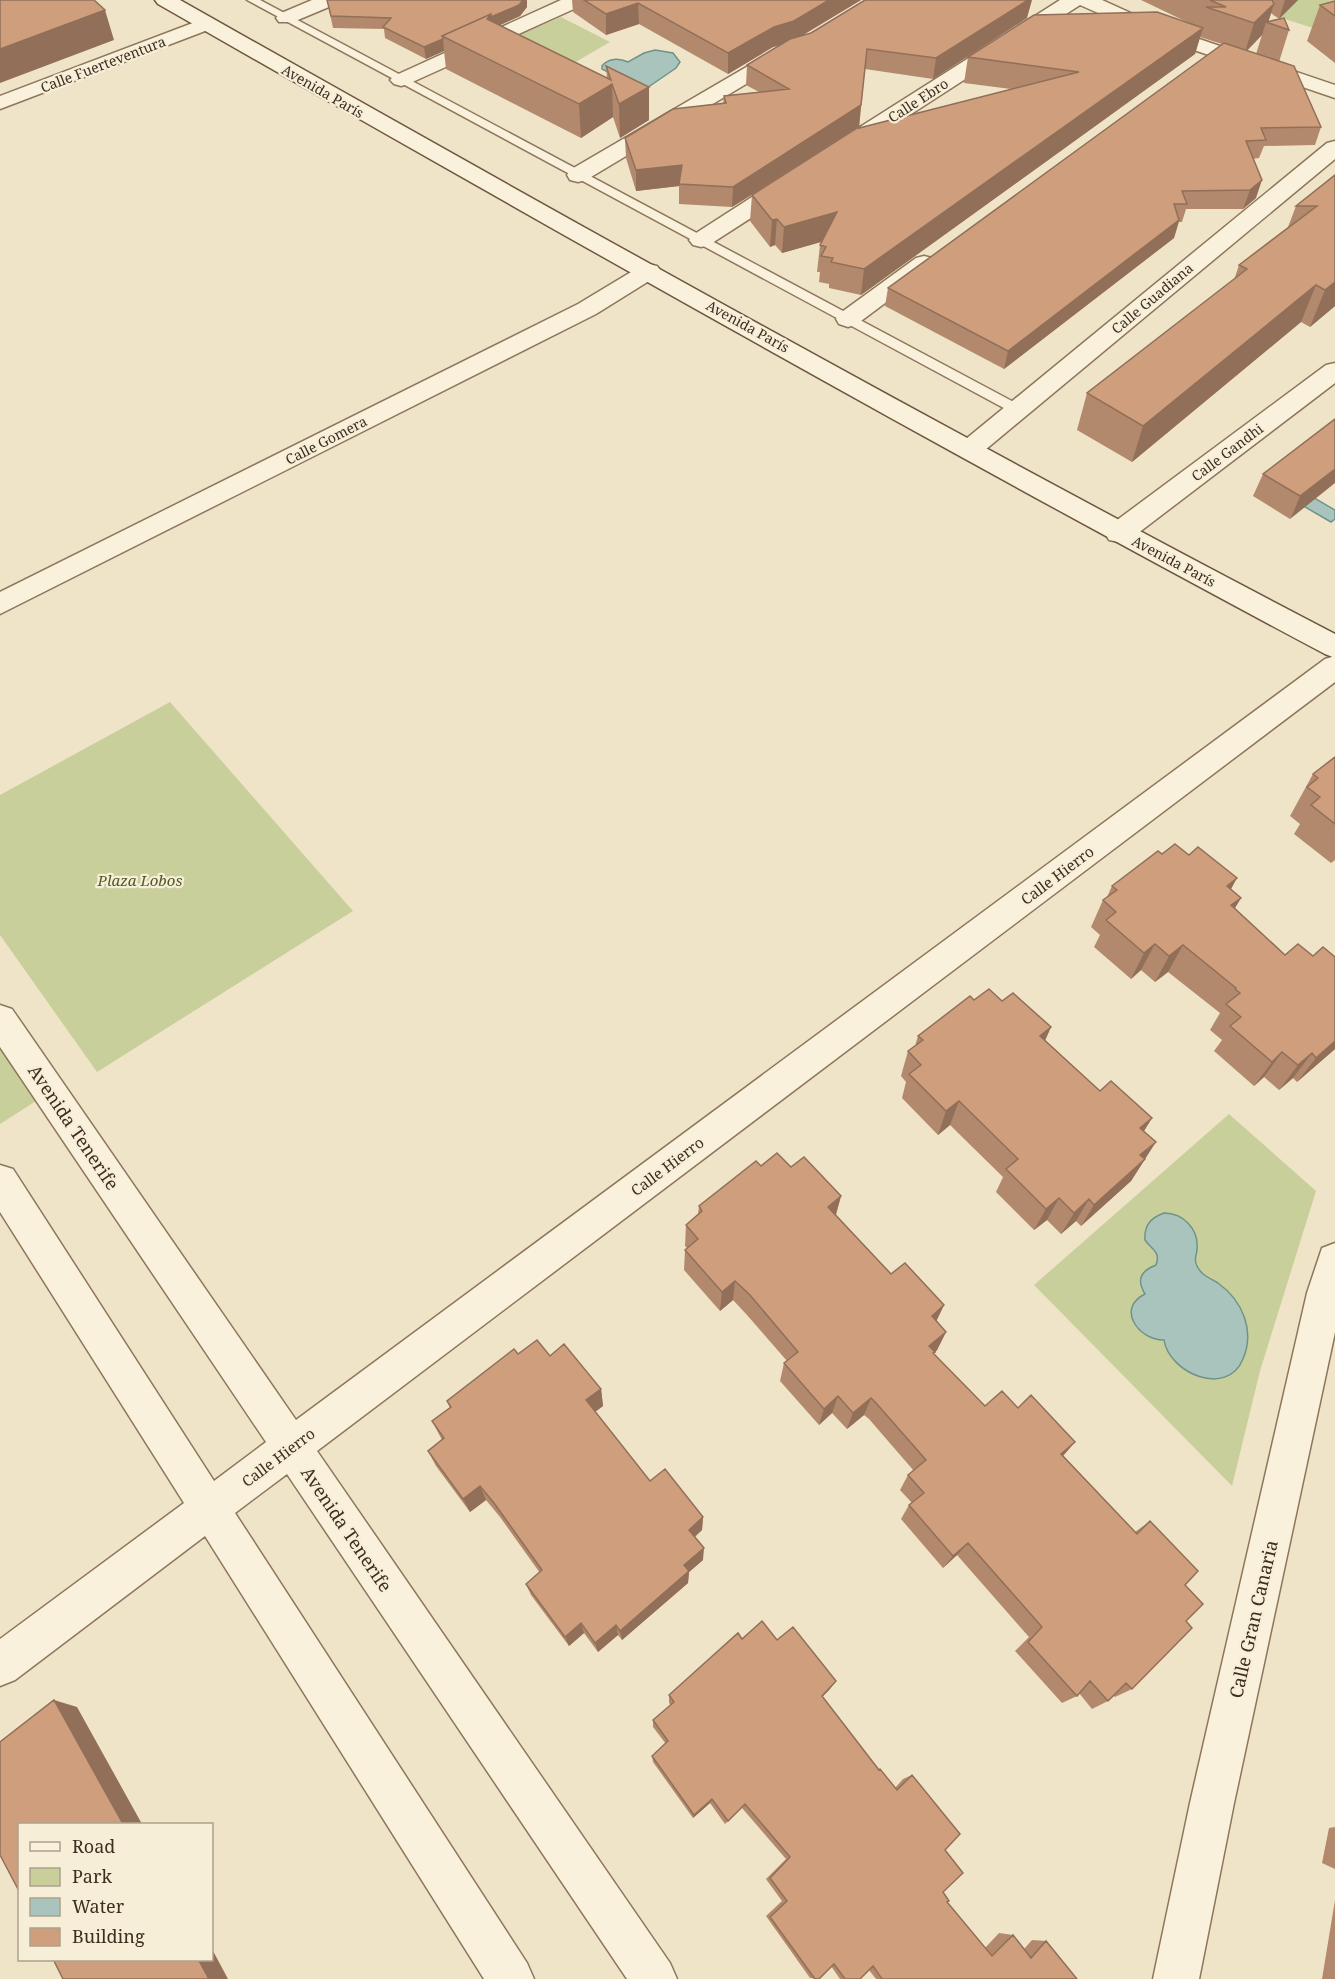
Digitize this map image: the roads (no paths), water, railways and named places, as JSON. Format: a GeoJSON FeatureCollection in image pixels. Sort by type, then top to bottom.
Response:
{"type":"FeatureCollection","features":[{"type":"Feature","properties":{"kind":"street","name":"Avenida París"},"geometry":{"type":"LineString","coordinates":[[165,0],[1119,532],[1335,647]]}},
{"type":"Feature","properties":{"kind":"street"},"geometry":{"type":"LineString","coordinates":[[286,18],[329,0]]}},
{"type":"Feature","properties":{"kind":"street"},"geometry":{"type":"LineString","coordinates":[[401,80],[578,0]]}},
{"type":"Feature","properties":{"kind":"street","name":"Calle Ebro"},"geometry":{"type":"LineString","coordinates":[[826,159],[1074,0]]}},
{"type":"Feature","properties":{"kind":"street"},"geometry":{"type":"LineString","coordinates":[[1085,0],[1137,24],[1335,92]]}},
{"type":"Feature","properties":{"kind":"street","name":"Calle Fuerteventura"},"geometry":{"type":"LineString","coordinates":[[0,104],[206,24]]}},
{"type":"Feature","properties":{"kind":"street"},"geometry":{"type":"LineString","coordinates":[[578,175],[781,53],[801,46]]}},
{"type":"Feature","properties":{"kind":"street"},"geometry":{"type":"LineString","coordinates":[[1197,65],[1216,51]]}},
{"type":"Feature","properties":{"kind":"street","name":"Calle Guadiana"},"geometry":{"type":"LineString","coordinates":[[970,449],[1303,188],[1335,148]]}},
{"type":"Feature","properties":{"kind":"street"},"geometry":{"type":"LineString","coordinates":[[702,240],[807,172]]}},
{"type":"Feature","properties":{"kind":"street"},"geometry":{"type":"LineString","coordinates":[[848,319],[944,249]]}},
{"type":"Feature","properties":{"kind":"street","name":"Calle Gomera"},"geometry":{"type":"LineString","coordinates":[[0,604],[587,309],[649,271]]}},
{"type":"Feature","properties":{"kind":"street","name":"Calle Gandhi"},"geometry":{"type":"LineString","coordinates":[[1119,532],[1335,371]]}},
{"type":"Feature","properties":{"kind":"street","name":"Calle Hierro"},"geometry":{"type":"LineString","coordinates":[[0,1665],[1335,667]]}},
{"type":"Feature","properties":{"kind":"street","name":"Avenida Tenerife"},"geometry":{"type":"LineString","coordinates":[[0,1019],[654,1979]]}},
{"type":"Feature","properties":{"kind":"street"},"geometry":{"type":"LineString","coordinates":[[0,1181],[512,1979]]}},
{"type":"Feature","properties":{"kind":"street","name":"Calle Gran Canaria"},"geometry":{"type":"LineString","coordinates":[[1176,1979],[1212,1803],[1325,1293],[1335,1260]]}},
{"type":"Feature","properties":{"kind":"lane"},"geometry":{"type":"LineString","coordinates":[[252,0],[1018,410]]}},
{"type":"Feature","properties":{"kind":"water"},"geometry":{"type":"Polygon","coordinates":[[[655,50],[673,53],[680,62],[676,68],[644,90],[602,69],[604,63],[610,60],[628,62],[655,50]]]}},
{"type":"Feature","properties":{"kind":"water"},"geometry":{"type":"Polygon","coordinates":[[[1285,481],[1335,510],[1335,519],[1331,522],[1274,489],[1285,481]]]}},
{"type":"Feature","properties":{"kind":"water"},"geometry":{"type":"Polygon","coordinates":[[[1164,1213],[1183,1219],[1192,1229],[1197,1242],[1195,1261],[1199,1269],[1227,1290],[1244,1317],[1248,1338],[1243,1359],[1235,1371],[1225,1377],[1212,1379],[1187,1371],[1168,1352],[1164,1340],[1146,1335],[1139,1329],[1131,1315],[1136,1300],[1145,1294],[1141,1284],[1142,1276],[1156,1265],[1157,1261],[1155,1251],[1145,1240],[1147,1227],[1155,1217],[1164,1213]]]}},
{"type":"Feature","properties":{"kind":"park label","name":"Plaza Lobos"},"geometry":{"type":"Point","coordinates":[140,880]}}]}
